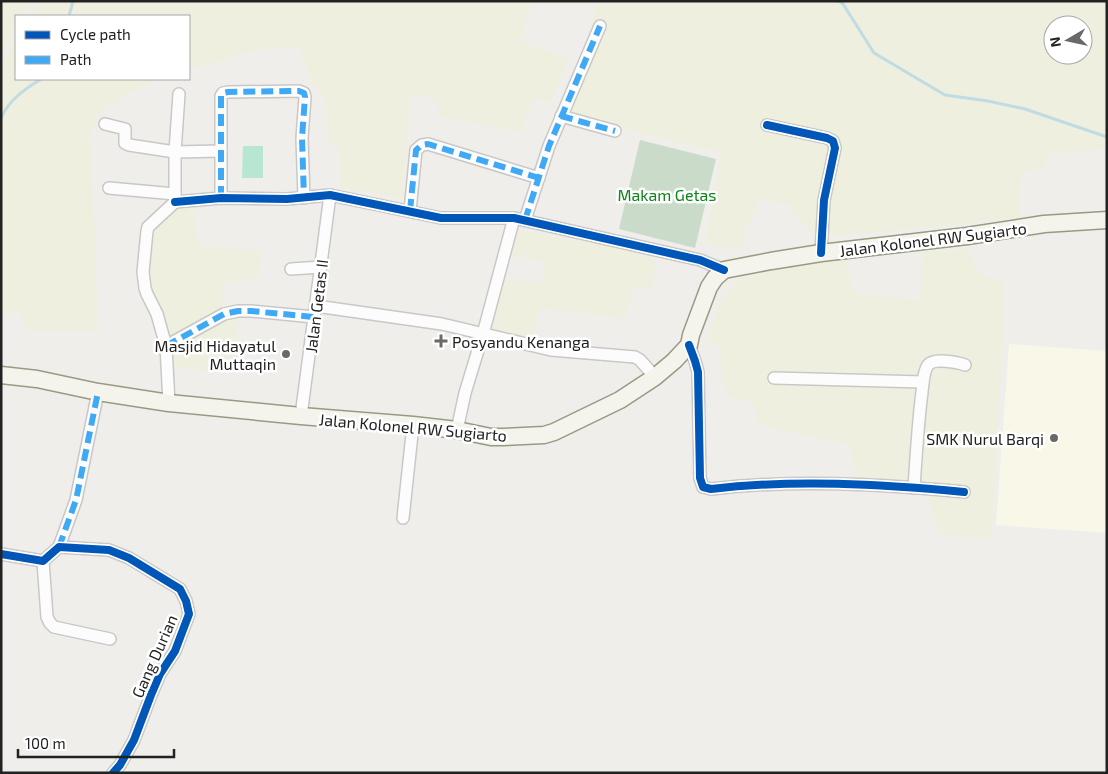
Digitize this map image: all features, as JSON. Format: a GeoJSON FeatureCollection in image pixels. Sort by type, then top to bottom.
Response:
{"type":"FeatureCollection","features":[{"type":"Feature","properties":{"kind":"main road","name":"Jalan Kolonel RW Sugiarto"},"geometry":{"type":"LineString","coordinates":[[1,375],[37,379],[98,392],[169,403],[413,425],[491,436],[544,435],[620,400],[655,377],[674,361],[689,345],[709,286],[714,278],[724,270],[821,253],[967,236],[1044,224],[1107,220]]}},
{"type":"Feature","properties":{"kind":"street"},"geometry":{"type":"LineString","coordinates":[[456,430],[483,334],[520,219],[539,178],[548,146],[600,26]]}},
{"type":"Feature","properties":{"kind":"street"},"geometry":{"type":"LineString","coordinates":[[221,198],[221,96],[223,92],[302,92],[305,98],[302,138],[304,198]]}},
{"type":"Feature","properties":{"kind":"street"},"geometry":{"type":"LineString","coordinates":[[169,403],[166,346],[157,314],[145,288],[144,272],[148,227],[175,198],[175,152],[180,94]]}},
{"type":"Feature","properties":{"kind":"street"},"geometry":{"type":"LineString","coordinates":[[561,116],[614,132]]}},
{"type":"Feature","properties":{"kind":"street"},"geometry":{"type":"LineString","coordinates":[[104,124],[125,129],[125,142],[129,145],[175,152],[222,151]]}},
{"type":"Feature","properties":{"kind":"street"},"geometry":{"type":"LineString","coordinates":[[767,125],[832,140],[835,148],[824,200],[821,253]]}},
{"type":"Feature","properties":{"kind":"street"},"geometry":{"type":"LineString","coordinates":[[410,211],[416,150],[422,145],[428,144],[539,178]]}},
{"type":"Feature","properties":{"kind":"street"},"geometry":{"type":"LineString","coordinates":[[109,188],[175,198],[286,199],[330,195],[441,218],[520,219],[700,260],[724,270]]}},
{"type":"Feature","properties":{"kind":"street","name":"Jalan Getas II"},"geometry":{"type":"LineString","coordinates":[[301,416],[330,195]]}},
{"type":"Feature","properties":{"kind":"street"},"geometry":{"type":"LineString","coordinates":[[291,269],[321,267]]}},
{"type":"Feature","properties":{"kind":"street"},"geometry":{"type":"LineString","coordinates":[[166,346],[224,314],[238,311],[315,312],[442,324],[551,350],[634,357],[640,360],[655,377]]}},
{"type":"Feature","properties":{"kind":"street"},"geometry":{"type":"LineString","coordinates":[[689,345],[698,372],[700,478],[703,487],[711,489],[761,485],[856,484],[964,492]]}},
{"type":"Feature","properties":{"kind":"street"},"geometry":{"type":"LineString","coordinates":[[914,488],[924,375],[929,364],[955,361],[965,365]]}},
{"type":"Feature","properties":{"kind":"street"},"geometry":{"type":"LineString","coordinates":[[774,378],[924,382]]}},
{"type":"Feature","properties":{"kind":"street"},"geometry":{"type":"LineString","coordinates":[[98,392],[76,500],[58,547],[44,561],[50,623],[54,627],[110,640]]}},
{"type":"Feature","properties":{"kind":"street"},"geometry":{"type":"LineString","coordinates":[[403,518],[413,425]]}},
{"type":"Feature","properties":{"kind":"street","name":"Gang Durian"},"geometry":{"type":"LineString","coordinates":[[58,547],[109,550],[129,558],[180,589],[186,601],[188,614],[175,651],[160,674],[134,740],[120,765],[113,773]]}},
{"type":"Feature","properties":{"kind":"street"},"geometry":{"type":"LineString","coordinates":[[1,554],[44,561]]}},
{"type":"Feature","properties":{"kind":"shaded area","name":"SMK Nurul Barqi"},"geometry":{"type":"Polygon","coordinates":[[[1009,344],[1107,351],[1107,533],[996,525],[1009,344]]]}},
{"type":"Feature","properties":{"kind":"green space"},"geometry":{"type":"Polygon","coordinates":[[[1,1],[31,1],[22,15],[15,15],[15,25],[1,55],[1,1]]]}},
{"type":"Feature","properties":{"kind":"green space"},"geometry":{"type":"Polygon","coordinates":[[[40,1],[531,1],[521,42],[569,58],[551,102],[533,98],[521,133],[437,116],[438,100],[411,94],[402,198],[340,187],[340,148],[329,145],[325,96],[312,84],[299,47],[251,51],[190,70],[190,15],[30,15],[40,1]]]}},
{"type":"Feature","properties":{"kind":"green space"},"geometry":{"type":"Polygon","coordinates":[[[598,1],[1107,1],[1107,149],[1049,154],[1044,168],[1021,172],[1019,218],[815,238],[790,205],[758,200],[754,216],[746,228],[741,251],[705,243],[721,152],[658,138],[567,112],[598,1]]]}},
{"type":"Feature","properties":{"kind":"green space"},"geometry":{"type":"Polygon","coordinates":[[[15,37],[15,80],[154,80],[100,110],[90,135],[98,331],[26,331],[19,312],[1,312],[1,67],[15,37]]]}},
{"type":"Feature","properties":{"kind":"green space","name":"Makam Getas"},"geometry":{"type":"Polygon","coordinates":[[[640,140],[716,159],[695,248],[619,229],[640,140]]]}},
{"type":"Feature","properties":{"kind":"green space"},"geometry":{"type":"Polygon","coordinates":[[[243,146],[263,146],[263,178],[242,178],[243,146]]]}},
{"type":"Feature","properties":{"kind":"green space"},"geometry":{"type":"Polygon","coordinates":[[[193,202],[198,246],[261,251],[260,277],[223,283],[222,302],[232,305],[239,318],[235,359],[217,359],[213,372],[168,367],[148,291],[148,227],[174,207],[193,202]]]}},
{"type":"Feature","properties":{"kind":"green space"},"geometry":{"type":"Polygon","coordinates":[[[514,230],[614,246],[656,260],[653,288],[634,286],[625,319],[540,308],[531,340],[491,332],[503,279],[542,283],[545,262],[510,255],[514,230]]]}},
{"type":"Feature","properties":{"kind":"green space"},"geometry":{"type":"Polygon","coordinates":[[[969,250],[978,273],[1003,280],[1004,320],[991,540],[939,533],[925,491],[859,488],[849,444],[757,425],[754,404],[728,396],[722,382],[720,347],[708,342],[718,306],[738,278],[847,257],[853,293],[920,300],[923,251],[969,250]]]}},
{"type":"Feature","properties":{"kind":"waterway"},"geometry":{"type":"LineString","coordinates":[[69,15],[73,1]]}},
{"type":"Feature","properties":{"kind":"waterway"},"geometry":{"type":"LineString","coordinates":[[839,1],[843,4],[874,53],[945,95],[988,101],[1025,109],[1107,137]]}},
{"type":"Feature","properties":{"kind":"waterway"},"geometry":{"type":"LineString","coordinates":[[1,118],[13,100],[40,80]]}},
{"type":"Feature","properties":{"kind":"marked path"},"geometry":{"type":"LineString","coordinates":[[525,220],[549,146],[600,26]]}},
{"type":"Feature","properties":{"kind":"marked path"},"geometry":{"type":"LineString","coordinates":[[221,198],[221,96],[223,93],[299,91],[304,93],[305,97],[302,138],[304,198]]}},
{"type":"Feature","properties":{"kind":"marked path"},"geometry":{"type":"LineString","coordinates":[[561,116],[615,131]]}},
{"type":"Feature","properties":{"kind":"marked path"},"geometry":{"type":"LineString","coordinates":[[410,211],[416,150],[422,145],[428,144],[539,178]]}},
{"type":"Feature","properties":{"kind":"marked path"},"geometry":{"type":"LineString","coordinates":[[166,346],[224,314],[238,311],[314,317]]}},
{"type":"Feature","properties":{"kind":"marked path"},"geometry":{"type":"LineString","coordinates":[[59,547],[76,500],[98,392]]}},
{"type":"Feature","properties":{"kind":"cycle path"},"geometry":{"type":"LineString","coordinates":[[767,125],[827,138],[833,141],[835,148],[824,200],[821,253]]}},
{"type":"Feature","properties":{"kind":"cycle path"},"geometry":{"type":"LineString","coordinates":[[175,202],[221,198],[287,199],[330,195],[441,218],[514,218],[700,260],[724,270]]}},
{"type":"Feature","properties":{"kind":"cycle path"},"geometry":{"type":"LineString","coordinates":[[689,345],[698,372],[700,478],[703,487],[711,489],[806,483],[964,492]]}},
{"type":"Feature","properties":{"kind":"cycle path"},"geometry":{"type":"LineString","coordinates":[[1,554],[43,561],[59,547],[109,550],[129,558],[180,589],[186,601],[189,614],[175,651],[160,674],[134,740],[120,765],[113,773]]}},
{"type":"Feature","properties":{"kind":"place","name":"Posyandu Kenanga"},"geometry":{"type":"Point","coordinates":[441,341]}},
{"type":"Feature","properties":{"kind":"place","name":"Masjid Hidayatul Muttaqin"},"geometry":{"type":"Point","coordinates":[286,354]}},
{"type":"Feature","properties":{"kind":"place","name":"SMK Nurul Barqi"},"geometry":{"type":"Point","coordinates":[1054,438]}}]}
